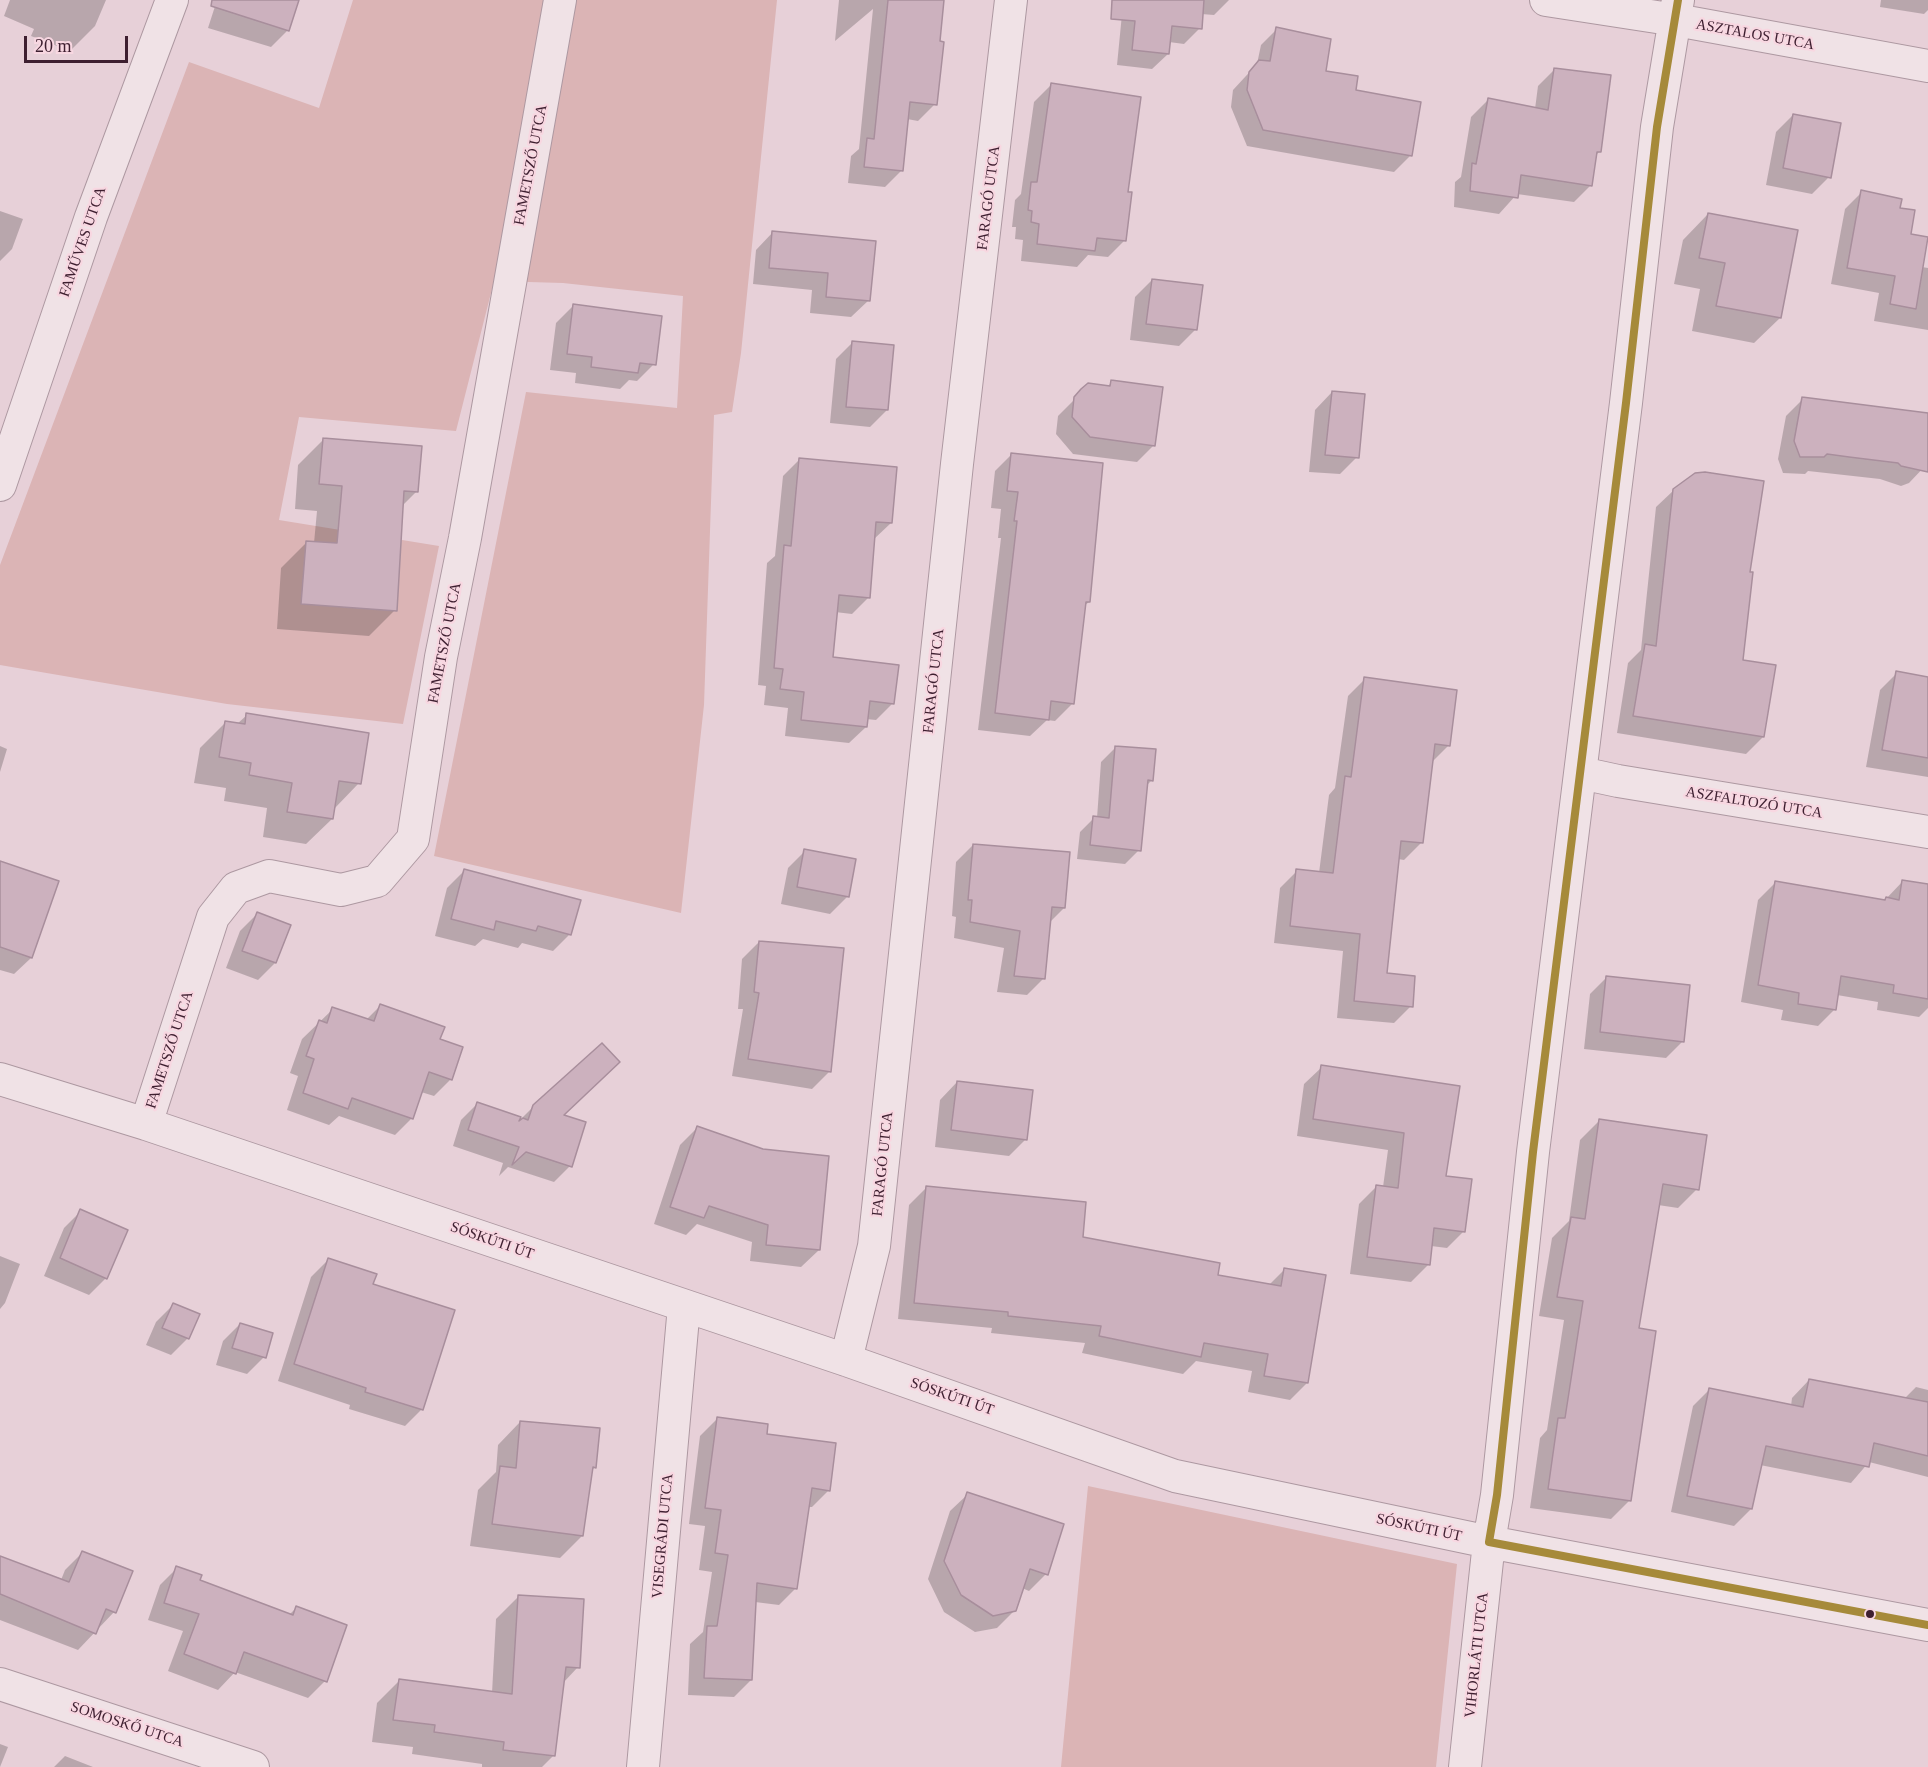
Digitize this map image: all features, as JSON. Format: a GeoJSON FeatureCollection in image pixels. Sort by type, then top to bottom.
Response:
{"type":"FeatureCollection","features":[{"type":"Feature","properties":{"kind":"street","name":"FAMŰVES UTCA"},"geometry":{"type":"LineString","coordinates":[[0,485],[91,217],[172,0]]}},
{"type":"Feature","properties":{"kind":"street","name":"FAMETSZŐ UTCA"},"geometry":{"type":"LineString","coordinates":[[146,1124],[213,917],[236,888],[269,876],[341,890],[377,881],[413,839],[441,657],[465,538],[560,0]]}},
{"type":"Feature","properties":{"kind":"street","name":"FARAGÓ UTCA"},"geometry":{"type":"LineString","coordinates":[[846,1360],[874,1245],[957,464],[1011,0]]}},
{"type":"Feature","properties":{"kind":"street","name":"ASZTALOS UTCA"},"geometry":{"type":"LineString","coordinates":[[1546,0],[1677,10],[1928,66]]}},
{"type":"Feature","properties":{"kind":"street","name":"VIHORLÁTI UTCA"},"geometry":{"type":"LineString","coordinates":[[1472,1766],[1489,1542],[1497,1495],[1533,1152],[1581,773],[1657,127],[1677,10]]}},
{"type":"Feature","properties":{"kind":"street","name":"ASZFALTOZÓ UTCA"},"geometry":{"type":"LineString","coordinates":[[1581,773],[1928,832]]}},
{"type":"Feature","properties":{"kind":"street","name":"SÓSKÚTI ÚT"},"geometry":{"type":"LineString","coordinates":[[0,1078],[146,1124],[846,1360],[1175,1476],[1489,1542],[1928,1625]]}},
{"type":"Feature","properties":{"kind":"street","name":"VISEGRÁDI UTCA"},"geometry":{"type":"LineString","coordinates":[[643,1767],[684,1306]]}},
{"type":"Feature","properties":{"kind":"street","name":"SOMOSKŐ UTCA"},"geometry":{"type":"LineString","coordinates":[[0,1684],[253,1767]]}},
{"type":"Feature","properties":{"kind":"shaded area"},"geometry":{"type":"Polygon","coordinates":[[[353,0],[777,0],[741,353],[732,412],[714,415],[704,705],[681,913],[434,856],[526,392],[677,408],[683,296],[563,283],[494,281],[456,431],[299,417],[279,520],[439,546],[403,724],[227,704],[0,665],[0,565],[189,62],[319,108],[353,0]]]}},
{"type":"Feature","properties":{"kind":"shaded area"},"geometry":{"type":"Polygon","coordinates":[[[1088,1486],[1457,1564],[1436,1767],[1061,1767],[1088,1486]]]}},
{"type":"Feature","properties":{"kind":"building"},"geometry":{"type":"Polygon","coordinates":[[[212,0],[299,0],[289,31],[211,6],[212,0]]]}},
{"type":"Feature","properties":{"kind":"building"},"geometry":{"type":"Polygon","coordinates":[[[888,0],[944,0],[940,41],[944,42],[937,105],[910,102],[903,171],[864,167],[867,138],[874,139],[888,0]]]}},
{"type":"Feature","properties":{"kind":"building"},"geometry":{"type":"Polygon","coordinates":[[[1112,0],[1204,0],[1202,29],[1172,26],[1169,54],[1132,50],[1135,21],[1111,19],[1112,0]]]}},
{"type":"Feature","properties":{"kind":"building"},"geometry":{"type":"Polygon","coordinates":[[[1276,27],[1331,39],[1326,71],[1358,76],[1356,90],[1421,102],[1412,156],[1263,130],[1247,90],[1249,72],[1259,60],[1270,61],[1276,27]]]}},
{"type":"Feature","properties":{"kind":"building"},"geometry":{"type":"Polygon","coordinates":[[[1554,68],[1611,75],[1601,152],[1597,152],[1592,186],[1521,175],[1518,198],[1470,191],[1472,163],[1476,164],[1488,98],[1548,110],[1554,68]]]}},
{"type":"Feature","properties":{"kind":"building"},"geometry":{"type":"Polygon","coordinates":[[[1051,83],[1141,97],[1128,192],[1132,192],[1126,241],[1097,238],[1095,251],[1037,244],[1039,224],[1031,222],[1032,211],[1028,210],[1031,182],[1037,182],[1051,83]]]}},
{"type":"Feature","properties":{"kind":"building"},"geometry":{"type":"Polygon","coordinates":[[[1793,114],[1841,123],[1831,178],[1783,168],[1793,114]]]}},
{"type":"Feature","properties":{"kind":"building"},"geometry":{"type":"Polygon","coordinates":[[[1861,190],[1902,199],[1900,208],[1915,210],[1911,234],[1928,237],[1916,309],[1890,304],[1895,276],[1847,268],[1861,190]]]}},
{"type":"Feature","properties":{"kind":"building"},"geometry":{"type":"Polygon","coordinates":[[[1708,213],[1798,230],[1781,318],[1716,306],[1725,263],[1699,258],[1708,213]]]}},
{"type":"Feature","properties":{"kind":"building"},"geometry":{"type":"Polygon","coordinates":[[[772,231],[876,241],[870,301],[826,297],[828,273],[769,268],[772,231]]]}},
{"type":"Feature","properties":{"kind":"building"},"geometry":{"type":"Polygon","coordinates":[[[1152,279],[1203,285],[1197,330],[1146,324],[1152,279]]]}},
{"type":"Feature","properties":{"kind":"building"},"geometry":{"type":"Polygon","coordinates":[[[573,304],[662,316],[656,365],[640,363],[638,373],[591,367],[592,357],[567,354],[573,304]]]}},
{"type":"Feature","properties":{"kind":"building"},"geometry":{"type":"Polygon","coordinates":[[[852,341],[894,345],[888,410],[846,407],[852,341]]]}},
{"type":"Feature","properties":{"kind":"building"},"geometry":{"type":"Polygon","coordinates":[[[1111,380],[1163,387],[1155,446],[1090,437],[1072,417],[1074,397],[1081,389],[1088,383],[1110,386],[1111,380]]]}},
{"type":"Feature","properties":{"kind":"building"},"geometry":{"type":"Polygon","coordinates":[[[1332,391],[1365,394],[1359,458],[1325,455],[1332,391]]]}},
{"type":"Feature","properties":{"kind":"building"},"geometry":{"type":"Polygon","coordinates":[[[1802,397],[1928,413],[1928,472],[1901,466],[1898,463],[1827,454],[1824,457],[1800,457],[1794,441],[1802,397]]]}},
{"type":"Feature","properties":{"kind":"building"},"geometry":{"type":"Polygon","coordinates":[[[323,438],[422,446],[418,492],[404,491],[397,611],[301,604],[306,541],[337,543],[342,486],[319,484],[323,438]]]}},
{"type":"Feature","properties":{"kind":"building"},"geometry":{"type":"Polygon","coordinates":[[[1011,453],[1103,463],[1090,602],[1086,602],[1074,704],[1051,701],[1049,720],[995,713],[1017,521],[1014,521],[1018,492],[1007,491],[1011,453]]]}},
{"type":"Feature","properties":{"kind":"building"},"geometry":{"type":"Polygon","coordinates":[[[799,458],[897,467],[892,523],[876,522],[870,598],[839,595],[833,657],[899,665],[894,704],[870,701],[867,727],[801,720],[804,692],[780,689],[783,669],[774,668],[784,545],[791,546],[799,458]]]}},
{"type":"Feature","properties":{"kind":"building"},"geometry":{"type":"Polygon","coordinates":[[[1705,472],[1764,481],[1750,572],[1753,572],[1743,660],[1776,665],[1764,737],[1633,716],[1645,644],[1656,646],[1673,489],[1695,473],[1705,472]]]}},
{"type":"Feature","properties":{"kind":"building"},"geometry":{"type":"Polygon","coordinates":[[[1896,671],[1928,677],[1928,758],[1882,750],[1896,671]]]}},
{"type":"Feature","properties":{"kind":"building"},"geometry":{"type":"Polygon","coordinates":[[[1364,677],[1457,690],[1450,746],[1435,744],[1423,843],[1401,841],[1387,973],[1415,976],[1413,1007],[1354,1001],[1360,934],[1290,926],[1296,869],[1333,873],[1345,776],[1351,777],[1364,677]]]}},
{"type":"Feature","properties":{"kind":"building"},"geometry":{"type":"Polygon","coordinates":[[[246,713],[369,733],[361,784],[339,781],[333,819],[287,812],[292,783],[249,775],[251,763],[219,757],[225,721],[245,724],[246,713]]]}},
{"type":"Feature","properties":{"kind":"building"},"geometry":{"type":"Polygon","coordinates":[[[1115,746],[1156,749],[1153,781],[1148,780],[1141,851],[1090,845],[1093,816],[1109,818],[1115,746]]]}},
{"type":"Feature","properties":{"kind":"building"},"geometry":{"type":"Polygon","coordinates":[[[973,844],[1070,852],[1065,908],[1052,907],[1045,979],[1014,976],[1020,931],[970,922],[972,900],[968,900],[973,844]]]}},
{"type":"Feature","properties":{"kind":"building"},"geometry":{"type":"Polygon","coordinates":[[[804,849],[856,859],[849,897],[797,887],[804,849]]]}},
{"type":"Feature","properties":{"kind":"building"},"geometry":{"type":"Polygon","coordinates":[[[0,861],[59,881],[32,958],[0,947],[0,861]]]}},
{"type":"Feature","properties":{"kind":"building"},"geometry":{"type":"Polygon","coordinates":[[[464,869],[581,900],[571,935],[538,926],[536,931],[496,921],[494,930],[451,919],[464,869]]]}},
{"type":"Feature","properties":{"kind":"building"},"geometry":{"type":"Polygon","coordinates":[[[1902,880],[1928,884],[1928,999],[1893,993],[1894,985],[1841,976],[1836,1010],[1798,1004],[1799,993],[1758,985],[1775,881],[1885,900],[1886,897],[1899,900],[1902,880]]]}},
{"type":"Feature","properties":{"kind":"building"},"geometry":{"type":"Polygon","coordinates":[[[257,912],[291,925],[276,963],[242,951],[257,912]]]}},
{"type":"Feature","properties":{"kind":"building"},"geometry":{"type":"Polygon","coordinates":[[[759,941],[844,948],[831,1072],[748,1059],[759,993],[754,992],[759,941]]]}},
{"type":"Feature","properties":{"kind":"building"},"geometry":{"type":"Polygon","coordinates":[[[1606,976],[1690,985],[1684,1042],[1600,1032],[1606,976]]]}},
{"type":"Feature","properties":{"kind":"building"},"geometry":{"type":"Polygon","coordinates":[[[380,1004],[445,1027],[440,1039],[463,1047],[452,1080],[429,1072],[413,1119],[352,1098],[348,1109],[303,1093],[314,1059],[306,1056],[319,1020],[327,1023],[332,1007],[374,1021],[380,1004]]]}},
{"type":"Feature","properties":{"kind":"building"},"geometry":{"type":"Polygon","coordinates":[[[602,1043],[620,1062],[564,1115],[586,1122],[572,1167],[526,1152],[512,1165],[519,1147],[468,1130],[477,1102],[521,1117],[519,1121],[523,1118],[528,1120],[533,1105],[602,1043]]]}},
{"type":"Feature","properties":{"kind":"building"},"geometry":{"type":"Polygon","coordinates":[[[1321,1065],[1460,1086],[1446,1176],[1472,1179],[1465,1232],[1434,1228],[1430,1265],[1367,1257],[1376,1185],[1398,1188],[1404,1133],[1313,1119],[1321,1065]]]}},
{"type":"Feature","properties":{"kind":"building"},"geometry":{"type":"Polygon","coordinates":[[[957,1081],[1033,1090],[1027,1140],[951,1130],[957,1081]]]}},
{"type":"Feature","properties":{"kind":"building"},"geometry":{"type":"Polygon","coordinates":[[[1599,1119],[1707,1135],[1699,1190],[1663,1184],[1639,1328],[1656,1331],[1631,1501],[1548,1489],[1558,1418],[1565,1418],[1583,1301],[1557,1297],[1571,1217],[1585,1219],[1599,1119]]]}},
{"type":"Feature","properties":{"kind":"building"},"geometry":{"type":"Polygon","coordinates":[[[697,1126],[763,1149],[829,1156],[820,1250],[766,1245],[768,1225],[709,1206],[704,1218],[670,1207],[697,1126]]]}},
{"type":"Feature","properties":{"kind":"building"},"geometry":{"type":"Polygon","coordinates":[[[926,1186],[1086,1202],[1083,1237],[1220,1263],[1218,1275],[1281,1286],[1284,1268],[1326,1275],[1308,1383],[1264,1376],[1268,1354],[1204,1343],[1201,1357],[1099,1336],[1101,1326],[1008,1316],[1008,1312],[914,1303],[926,1186]]]}},
{"type":"Feature","properties":{"kind":"building"},"geometry":{"type":"Polygon","coordinates":[[[80,1209],[128,1230],[107,1279],[60,1258],[80,1209]]]}},
{"type":"Feature","properties":{"kind":"building"},"geometry":{"type":"Polygon","coordinates":[[[328,1258],[377,1274],[373,1284],[455,1310],[423,1410],[365,1392],[366,1388],[294,1364],[328,1258]]]}},
{"type":"Feature","properties":{"kind":"building"},"geometry":{"type":"Polygon","coordinates":[[[173,1303],[200,1314],[189,1339],[162,1328],[173,1303]]]}},
{"type":"Feature","properties":{"kind":"building"},"geometry":{"type":"Polygon","coordinates":[[[240,1323],[273,1333],[266,1358],[232,1348],[240,1323]]]}},
{"type":"Feature","properties":{"kind":"building"},"geometry":{"type":"Polygon","coordinates":[[[1809,1379],[1928,1402],[1928,1456],[1874,1443],[1869,1467],[1766,1446],[1752,1509],[1687,1496],[1709,1388],[1803,1407],[1809,1379]]]}},
{"type":"Feature","properties":{"kind":"building"},"geometry":{"type":"Polygon","coordinates":[[[717,1417],[768,1424],[767,1434],[836,1443],[830,1491],[812,1488],[797,1589],[757,1583],[752,1680],[704,1678],[707,1626],[717,1626],[728,1555],[715,1553],[721,1510],[705,1508],[717,1417]]]}},
{"type":"Feature","properties":{"kind":"building"},"geometry":{"type":"Polygon","coordinates":[[[520,1421],[600,1428],[596,1468],[593,1467],[583,1536],[492,1524],[500,1466],[516,1468],[520,1421]]]}},
{"type":"Feature","properties":{"kind":"building"},"geometry":{"type":"Polygon","coordinates":[[[967,1492],[1064,1524],[1048,1575],[1030,1569],[1016,1611],[993,1616],[961,1595],[944,1561],[967,1492]]]}},
{"type":"Feature","properties":{"kind":"building"},"geometry":{"type":"Polygon","coordinates":[[[82,1551],[133,1571],[116,1613],[106,1609],[96,1634],[0,1594],[0,1556],[69,1582],[82,1551]]]}},
{"type":"Feature","properties":{"kind":"building"},"geometry":{"type":"Polygon","coordinates":[[[176,1566],[202,1575],[200,1580],[293,1615],[296,1606],[347,1625],[327,1682],[244,1652],[236,1674],[184,1654],[199,1614],[164,1603],[176,1566]]]}},
{"type":"Feature","properties":{"kind":"building"},"geometry":{"type":"Polygon","coordinates":[[[518,1595],[584,1599],[580,1668],[566,1667],[555,1756],[503,1750],[504,1742],[434,1732],[435,1725],[393,1720],[399,1679],[512,1694],[518,1595]]]}},
{"type":"Feature","properties":{"kind":"transit line"},"geometry":{"type":"LineString","coordinates":[[1489,1542],[1497,1495],[1533,1152],[1626,403],[1657,127],[1678,0]]}},
{"type":"Feature","properties":{"kind":"transit line"},"geometry":{"type":"LineString","coordinates":[[1489,1542],[1928,1625]]}}]}
